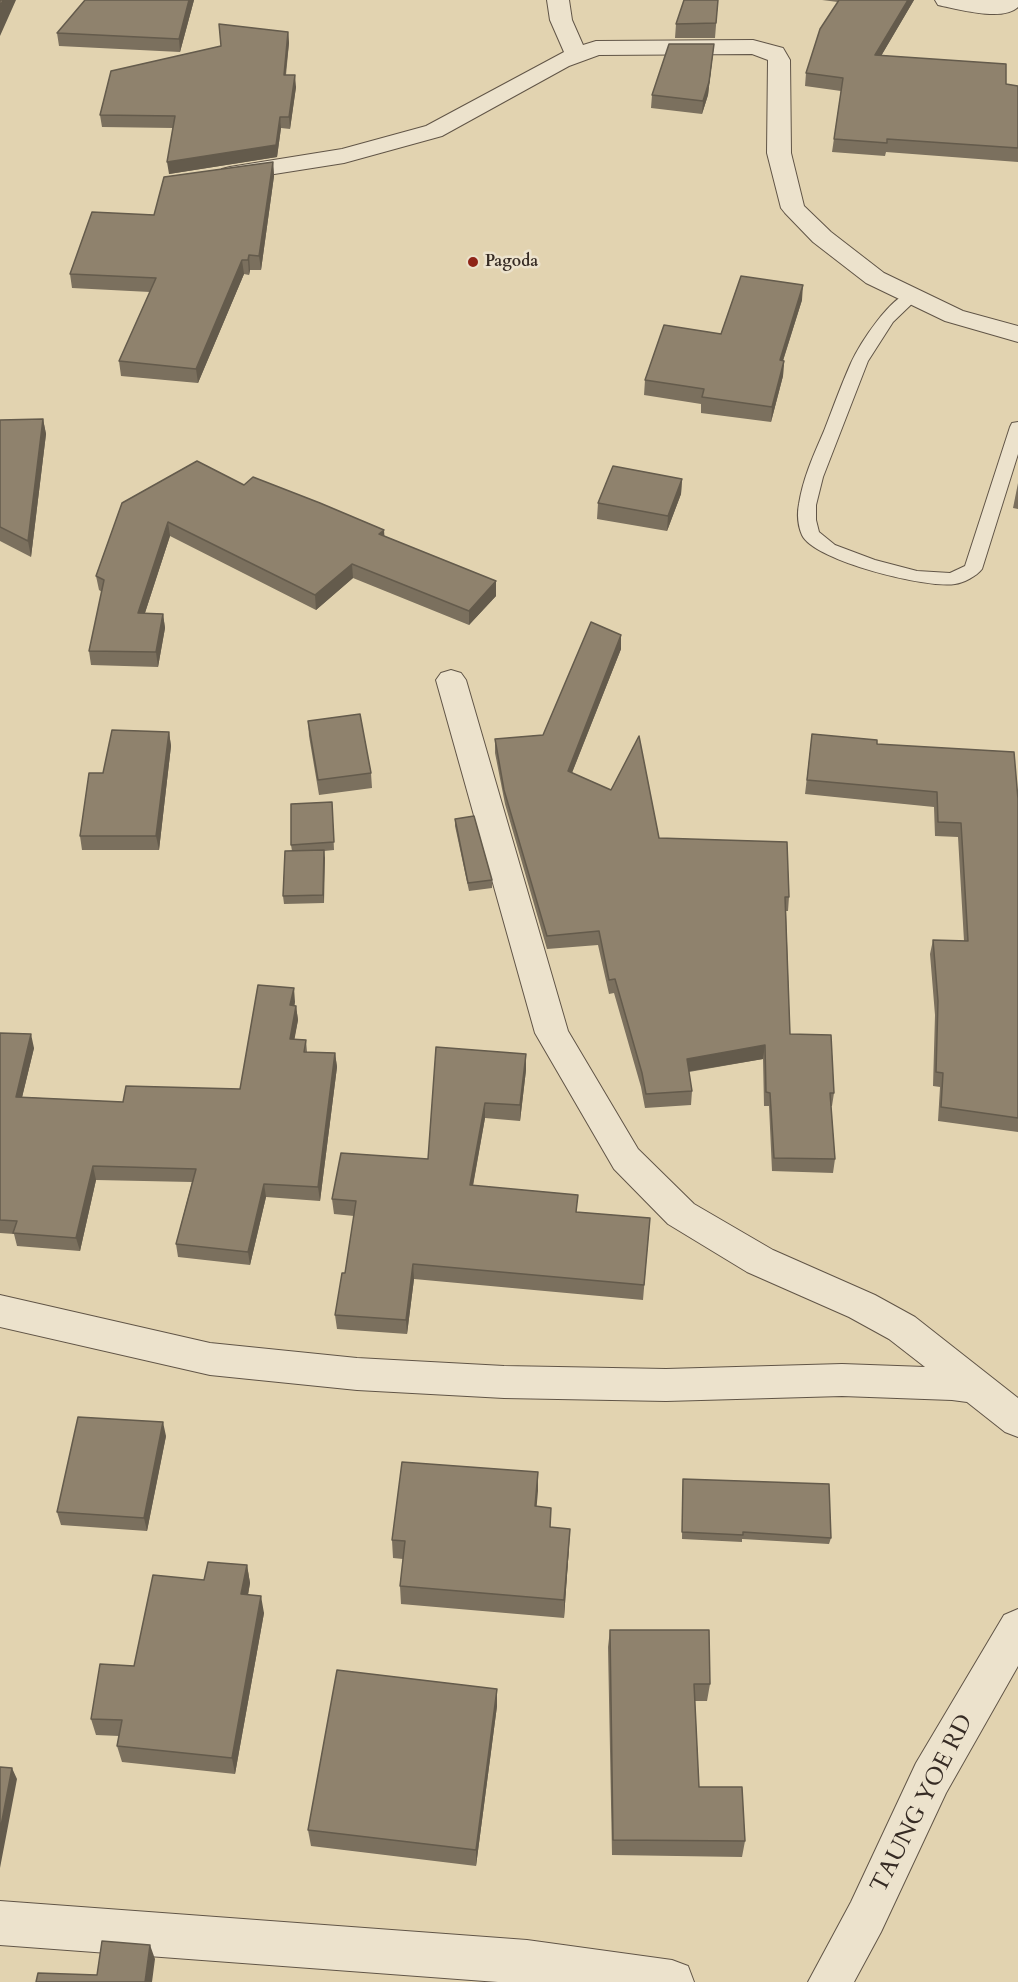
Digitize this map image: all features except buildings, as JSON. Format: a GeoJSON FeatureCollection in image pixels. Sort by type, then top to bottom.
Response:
{"type":"FeatureCollection","features":[{"type":"Feature","properties":{"kind":"street"},"geometry":{"type":"LineString","coordinates":[[558,0],[561,20],[576,55]]}},
{"type":"Feature","properties":{"kind":"street"},"geometry":{"type":"LineString","coordinates":[[946,0],[991,8],[1007,6],[1012,0]]}},
{"type":"Feature","properties":{"kind":"street"},"geometry":{"type":"LineString","coordinates":[[204,178],[344,156],[434,131],[561,61],[596,48],[753,47],[774,52],[779,60],[779,153],[793,208],[822,237],[875,278],[954,316],[1018,334]]}},
{"type":"Feature","properties":{"kind":"street"},"geometry":{"type":"LineString","coordinates":[[451,680],[552,1033],[626,1159],[681,1214],[760,1261],[862,1306],[902,1328],[1018,1420]]}},
{"type":"Feature","properties":{"kind":"street"},"geometry":{"type":"LineString","coordinates":[[0,1311],[210,1359],[357,1374],[527,1382],[666,1385],[842,1380],[976,1387]]}},
{"type":"Feature","properties":{"kind":"street","name":"TAUNG YOE RD"},"geometry":{"type":"LineString","coordinates":[[830,1982],[866,1917],[931,1779],[1018,1628]]}},
{"type":"Feature","properties":{"kind":"street"},"geometry":{"type":"LineString","coordinates":[[0,1923],[527,1962],[672,1982]]}},
{"type":"Feature","properties":{"kind":"lane"},"geometry":{"type":"LineString","coordinates":[[912,296],[887,319],[860,361],[814,477],[807,505],[807,520],[811,535],[828,549],[869,564],[917,577],[953,579],[973,569],[1018,427]]}},
{"type":"Feature","properties":{"kind":"place","name":"Pagoda"},"geometry":{"type":"Point","coordinates":[473,262]}}]}
